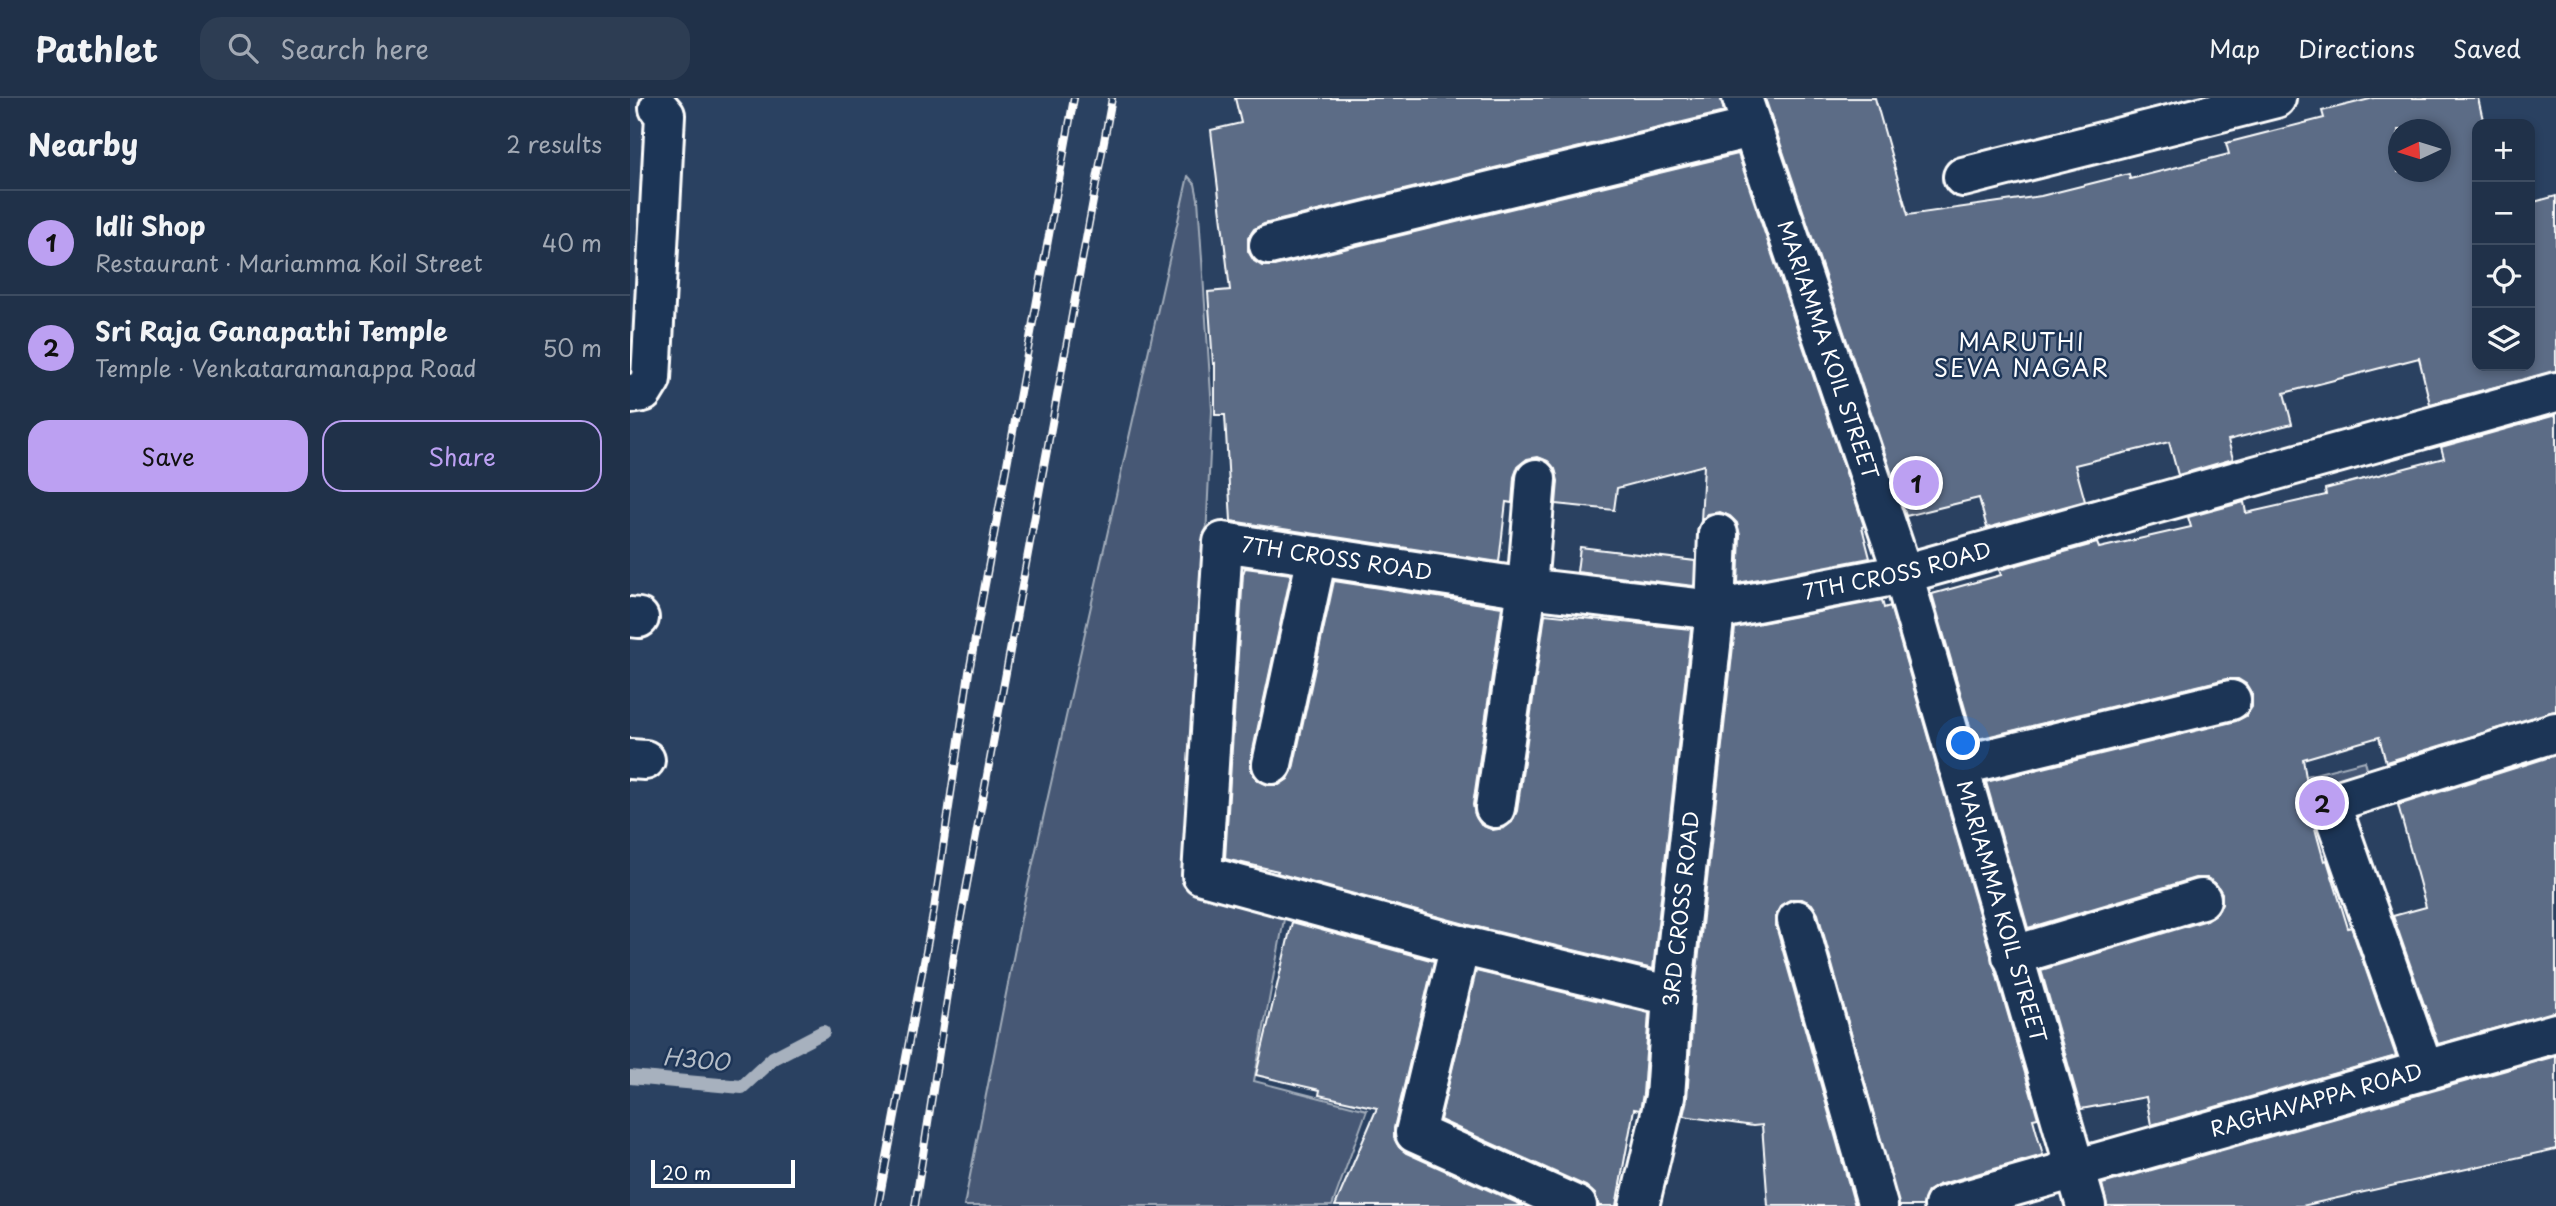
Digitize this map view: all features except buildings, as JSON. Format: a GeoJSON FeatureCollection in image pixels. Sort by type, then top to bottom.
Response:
{"type":"FeatureCollection","features":[{"type":"Feature","properties":{"kind":"street"},"geometry":{"type":"LineString","coordinates":[[1963,177],[2276,98]]}},
{"type":"Feature","properties":{"kind":"street"},"geometry":{"type":"LineString","coordinates":[[630,394],[643,392],[651,379],[665,115],[659,108]]}},
{"type":"Feature","properties":{"kind":"street"},"geometry":{"type":"LineString","coordinates":[[1269,245],[1746,113]]}},
{"type":"Feature","properties":{"kind":"street","name":"MARIAMMA KOIL STREET"},"geometry":{"type":"LineString","coordinates":[[1746,113],[1903,574],[2012,956],[2087,1206]]}},
{"type":"Feature","properties":{"kind":"street","name":"7TH CROSS ROAD"},"geometry":{"type":"LineString","coordinates":[[1460,945],[1202,875],[1223,542],[1527,588],[1715,610],[1903,574],[2556,392]]}},
{"type":"Feature","properties":{"kind":"street"},"geometry":{"type":"LineString","coordinates":[[1495,808],[1527,588],[1536,479]]}},
{"type":"Feature","properties":{"kind":"street","name":"3RD CROSS ROAD"},"geometry":{"type":"LineString","coordinates":[[1639,1206],[1665,1097],[1672,996],[1715,610],[1718,534]]}},
{"type":"Feature","properties":{"kind":"street"},"geometry":{"type":"LineString","coordinates":[[1272,764],[1317,556]]}},
{"type":"Feature","properties":{"kind":"street"},"geometry":{"type":"LineString","coordinates":[[1958,766],[2231,700]]}},
{"type":"Feature","properties":{"kind":"street"},"geometry":{"type":"LineString","coordinates":[[2424,1070],[2334,814],[2336,804],[2339,800],[2556,732]]}},
{"type":"Feature","properties":{"kind":"street"},"geometry":{"type":"LineString","coordinates":[[2012,956],[2201,899]]}},
{"type":"Feature","properties":{"kind":"street"},"geometry":{"type":"LineString","coordinates":[[1797,920],[1878,1206]]}},
{"type":"Feature","properties":{"kind":"street"},"geometry":{"type":"LineString","coordinates":[[1577,1206],[1415,1133],[1460,945],[1672,996]]}},
{"type":"Feature","properties":{"kind":"street","name":"RAGHAVAPPA ROAD"},"geometry":{"type":"LineString","coordinates":[[2075,1168],[2556,1033]]}},
{"type":"Feature","properties":{"kind":"street"},"geometry":{"type":"LineString","coordinates":[[1944,1206],[2075,1168]]}},
{"type":"Feature","properties":{"kind":"shaded area"},"geometry":{"type":"Polygon","coordinates":[[[1188,176],[1195,184],[1198,199],[1212,410],[1190,880],[1285,914],[1254,1081],[1367,1110],[1332,1206],[964,1206],[1024,903],[1188,176]]]}},
{"type":"Feature","properties":{"kind":"shaded area"},"geometry":{"type":"Polygon","coordinates":[[[2365,761],[2373,790],[2335,816],[2346,848],[2294,864],[2271,785],[2365,761]]]}},
{"type":"Feature","properties":{"kind":"waterway","name":"H300"},"geometry":{"type":"LineString","coordinates":[[630,1077],[742,1087],[773,1058],[823,1032]]}},
{"type":"Feature","properties":{"kind":"railway"},"geometry":{"type":"LineString","coordinates":[[878,1206],[934,909],[969,672],[1074,98]]}},
{"type":"Feature","properties":{"kind":"railway"},"geometry":{"type":"LineString","coordinates":[[915,1206],[955,949],[1112,98]]}},
{"type":"Feature","properties":{"kind":"place","name":"Idli Shop"},"geometry":{"type":"Point","coordinates":[1916,483]}},
{"type":"Feature","properties":{"kind":"place","name":"Sri Raja Ganapathi Temple"},"geometry":{"type":"Point","coordinates":[2322,803]}},
{"type":"Feature","properties":{"kind":"district","name":"MARUTHI SEVA NAGAR"},"geometry":{"type":"Point","coordinates":[2022,356]}}]}
